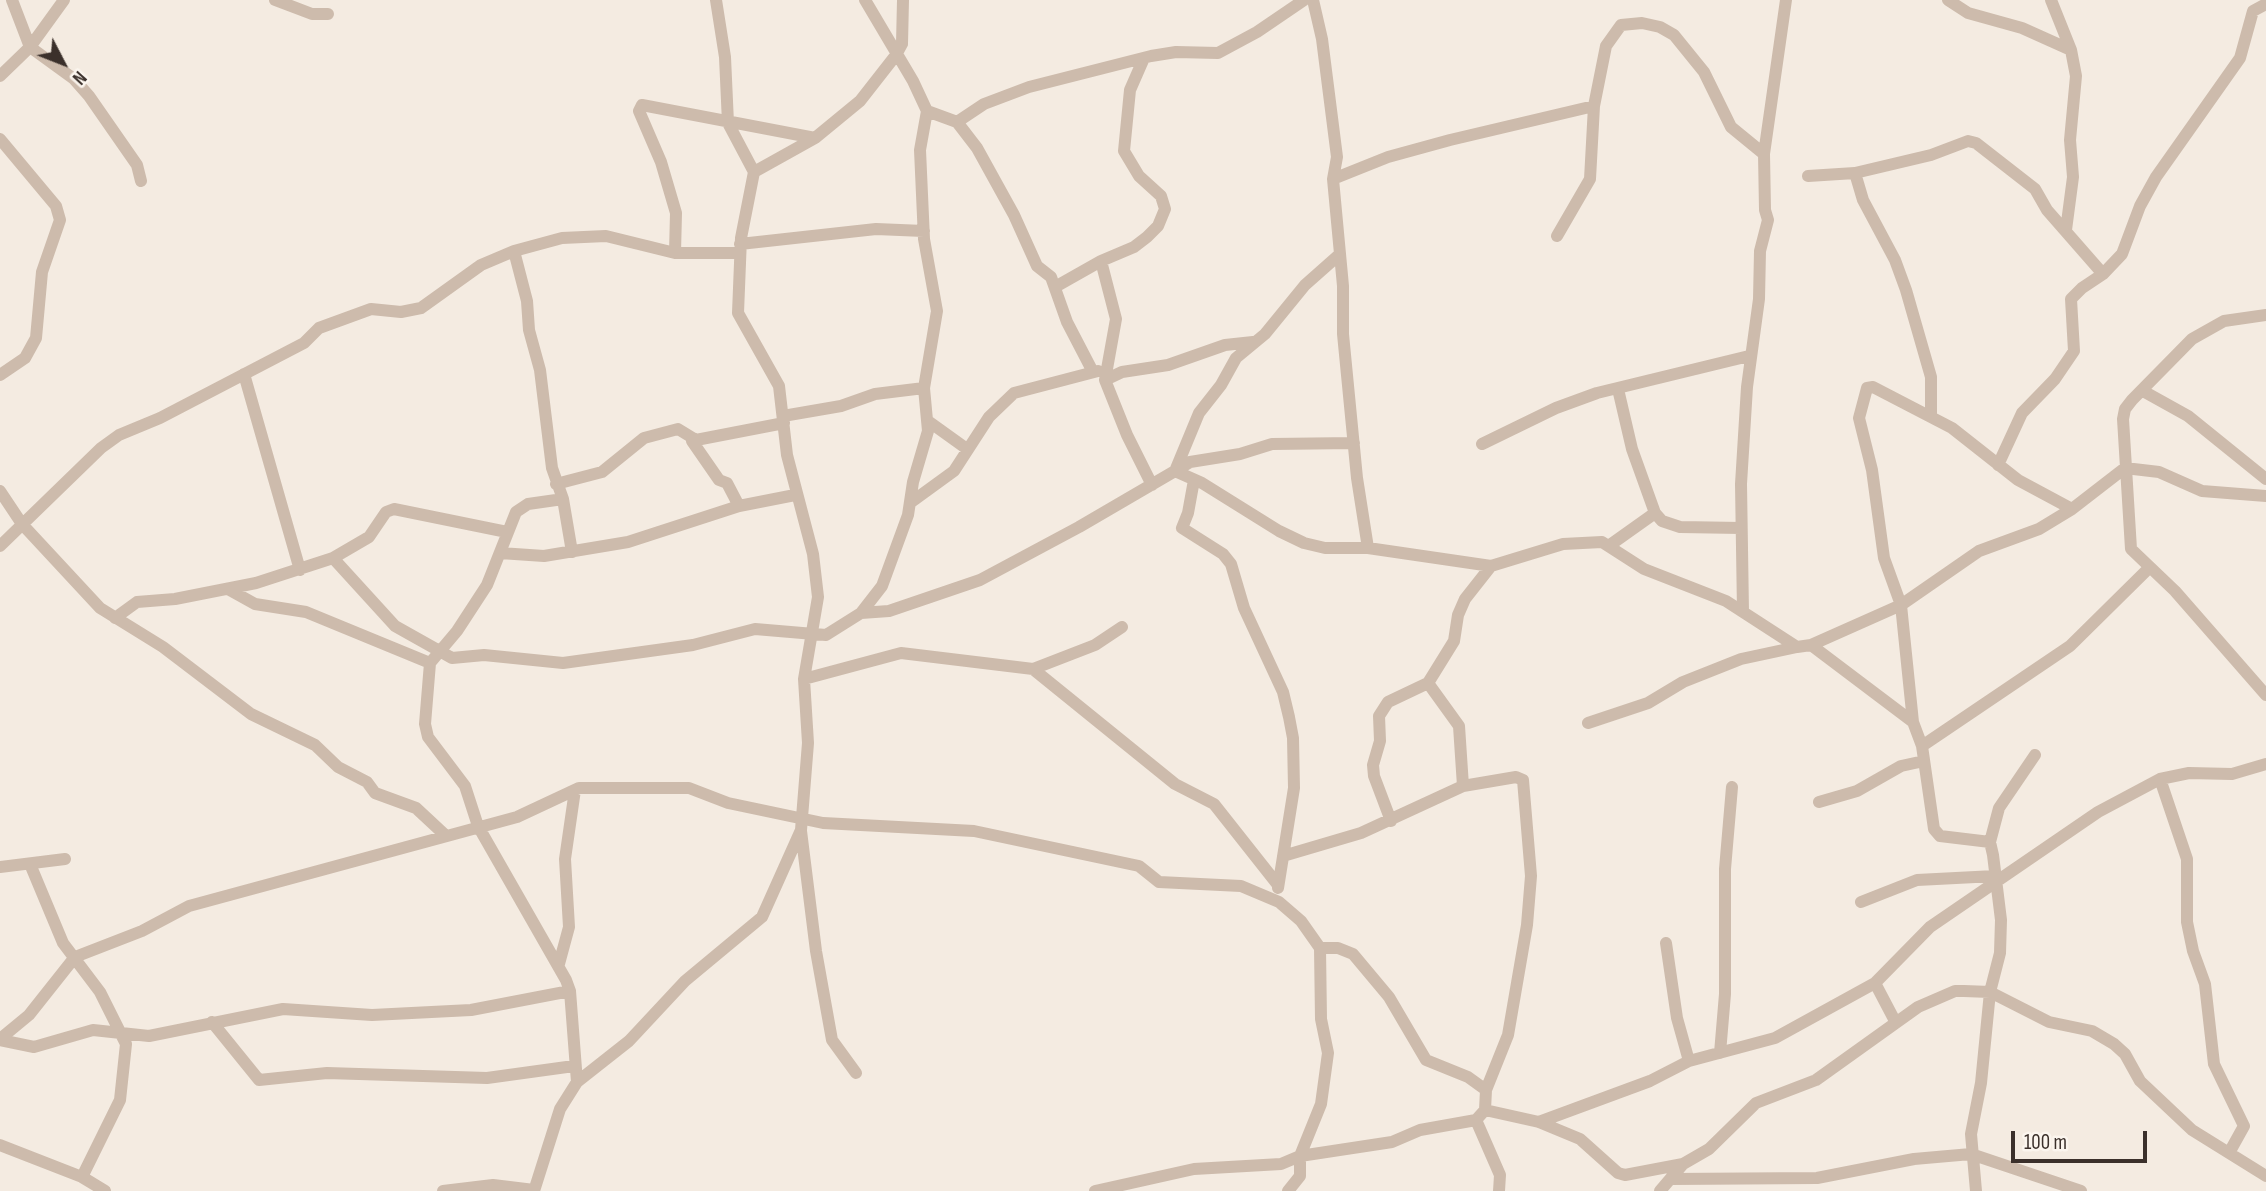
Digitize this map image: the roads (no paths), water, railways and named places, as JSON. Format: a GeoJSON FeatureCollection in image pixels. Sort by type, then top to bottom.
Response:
{"type":"FeatureCollection","features":[{"type":"Feature","properties":{"kind":"street"},"geometry":{"type":"LineString","coordinates":[[12,0],[30,47],[74,79],[89,96],[136,165],[141,181]]}},
{"type":"Feature","properties":{"kind":"street"},"geometry":{"type":"LineString","coordinates":[[0,76],[30,47],[64,0]]}},
{"type":"Feature","properties":{"kind":"street"},"geometry":{"type":"LineString","coordinates":[[275,0],[312,14],[328,14]]}},
{"type":"Feature","properties":{"kind":"street"},"geometry":{"type":"LineString","coordinates":[[716,0],[724,57],[728,123],[754,172],[740,248],[738,313],[777,379],[795,495],[814,562],[818,597],[814,635],[804,679],[808,743],[802,825],[816,951],[832,1040],[856,1073]]}},
{"type":"Feature","properties":{"kind":"street"},"geometry":{"type":"LineString","coordinates":[[333,558],[395,626],[452,658],[484,655],[563,663],[693,645],[755,629],[814,635],[831,633],[861,613],[889,572],[910,503],[928,421],[924,388],[937,311],[924,231],[920,150],[927,111],[914,81],[865,0]]}},
{"type":"Feature","properties":{"kind":"street"},"geometry":{"type":"LineString","coordinates":[[754,172],[815,138],[860,101],[897,55],[902,44],[903,0]]}},
{"type":"Feature","properties":{"kind":"street"},"geometry":{"type":"LineString","coordinates":[[957,122],[1008,92],[1176,52],[1218,53],[1257,32],[1304,0]]}},
{"type":"Feature","properties":{"kind":"street"},"geometry":{"type":"LineString","coordinates":[[1313,0],[1322,39],[1337,157],[1333,178],[1340,254],[1343,334],[1368,548]]}},
{"type":"Feature","properties":{"kind":"street"},"geometry":{"type":"LineString","coordinates":[[1743,612],[1741,528],[1749,356],[1759,299],[1760,251],[1768,220],[1765,210],[1764,154],[1786,0]]}},
{"type":"Feature","properties":{"kind":"street"},"geometry":{"type":"LineString","coordinates":[[1948,0],[1968,13],[2022,28],[2071,50]]}},
{"type":"Feature","properties":{"kind":"street"},"geometry":{"type":"LineString","coordinates":[[2051,0],[2071,50],[2076,76],[2070,139],[2073,177],[2066,230]]}},
{"type":"Feature","properties":{"kind":"street"},"geometry":{"type":"LineString","coordinates":[[1998,465],[2022,413],[2055,379],[2074,351],[2071,299],[2103,274],[2122,254],[2156,177],[2240,58],[2255,5],[2266,4]]}},
{"type":"Feature","properties":{"kind":"street"},"geometry":{"type":"LineString","coordinates":[[1557,236],[1590,179],[1594,106],[1606,46],[1616,30],[1632,22],[1660,27],[1684,45],[1703,72],[1731,127],[1764,154]]}},
{"type":"Feature","properties":{"kind":"street"},"geometry":{"type":"LineString","coordinates":[[1055,287],[1101,261],[1134,247],[1158,226],[1164,209],[1161,196],[1139,176],[1124,151],[1130,90],[1144,58]]}},
{"type":"Feature","properties":{"kind":"street"},"geometry":{"type":"LineString","coordinates":[[675,253],[676,213],[661,162],[640,108],[648,104],[728,123],[815,138]]}},
{"type":"Feature","properties":{"kind":"street"},"geometry":{"type":"LineString","coordinates":[[1333,178],[1450,140],[1594,106]]}},
{"type":"Feature","properties":{"kind":"street"},"geometry":{"type":"LineString","coordinates":[[927,111],[957,122],[977,148],[1014,215],[1037,266],[1051,277],[1067,322],[1101,374],[1126,435],[1152,485]]}},
{"type":"Feature","properties":{"kind":"street"},"geometry":{"type":"LineString","coordinates":[[0,139],[56,206],[60,220],[42,272],[36,338],[25,359],[0,375]]}},
{"type":"Feature","properties":{"kind":"street"},"geometry":{"type":"LineString","coordinates":[[1808,176],[1855,173],[1931,155],[1968,141],[1976,143],[2035,189],[2047,210],[2103,274]]}},
{"type":"Feature","properties":{"kind":"street"},"geometry":{"type":"LineString","coordinates":[[1855,173],[1863,200],[1895,260],[1906,290],[1931,377],[1931,416]]}},
{"type":"Feature","properties":{"kind":"street"},"geometry":{"type":"LineString","coordinates":[[0,546],[111,440],[304,343],[319,328],[371,309],[401,312],[421,308],[481,265],[514,251],[562,238],[606,236],[675,253],[740,248],[876,229],[924,231]]}},
{"type":"Feature","properties":{"kind":"street"},"geometry":{"type":"LineString","coordinates":[[514,251],[527,301],[529,330],[540,370],[556,484],[563,499],[572,552]]}},
{"type":"Feature","properties":{"kind":"street"},"geometry":{"type":"LineString","coordinates":[[1175,471],[1199,413],[1236,358],[1265,334],[1306,285],[1340,254]]}},
{"type":"Feature","properties":{"kind":"street"},"geometry":{"type":"LineString","coordinates":[[1101,261],[1116,319],[1101,374]]}},
{"type":"Feature","properties":{"kind":"street"},"geometry":{"type":"LineString","coordinates":[[2266,314],[2224,321],[2192,339],[2125,409],[2125,468],[2131,549],[2148,569],[2175,592],[2266,695]]}},
{"type":"Feature","properties":{"kind":"street"},"geometry":{"type":"LineString","coordinates":[[910,503],[954,471],[1001,403],[1013,393],[1101,374],[1168,365],[1225,345],[1253,342]]}},
{"type":"Feature","properties":{"kind":"street"},"geometry":{"type":"LineString","coordinates":[[1482,444],[1556,408],[1618,389],[1749,356]]}},
{"type":"Feature","properties":{"kind":"street"},"geometry":{"type":"LineString","coordinates":[[244,374],[300,570]]}},
{"type":"Feature","properties":{"kind":"street"},"geometry":{"type":"LineString","coordinates":[[1990,842],[1936,833],[1922,746],[1913,722],[1901,605],[1884,558],[1872,470],[1859,418],[1869,386],[1952,428],[1998,465],[2072,509]]}},
{"type":"Feature","properties":{"kind":"street"},"geometry":{"type":"LineString","coordinates":[[692,440],[841,406],[875,394],[924,388]]}},
{"type":"Feature","properties":{"kind":"street"},"geometry":{"type":"LineString","coordinates":[[1618,389],[1632,449],[1655,513],[1662,521],[1680,527],[1741,528]]}},
{"type":"Feature","properties":{"kind":"street"},"geometry":{"type":"LineString","coordinates":[[2143,391],[2188,416],[2266,479]]}},
{"type":"Feature","properties":{"kind":"street"},"geometry":{"type":"LineString","coordinates":[[928,421],[967,449]]}},
{"type":"Feature","properties":{"kind":"street"},"geometry":{"type":"LineString","coordinates":[[556,484],[601,472],[644,438],[682,429],[719,480],[727,483],[739,506]]}},
{"type":"Feature","properties":{"kind":"street"},"geometry":{"type":"LineString","coordinates":[[861,613],[889,611],[980,580],[1191,462],[1240,454],[1272,444],[1354,443]]}},
{"type":"Feature","properties":{"kind":"street"},"geometry":{"type":"LineString","coordinates":[[1588,723],[1648,702],[1683,682],[1741,659],[1811,645],[1901,605],[1979,551],[2039,529],[2072,509],[2125,468],[2159,472],[2202,491],[2266,496]]}},
{"type":"Feature","properties":{"kind":"street"},"geometry":{"type":"LineString","coordinates":[[1175,471],[1304,543],[1325,548],[1368,548],[1491,566],[1563,544],[1602,542],[1644,569],[1702,590],[1743,612],[1797,647]]}},
{"type":"Feature","properties":{"kind":"street"},"geometry":{"type":"LineString","coordinates":[[1194,480],[1188,513],[1182,528],[1223,554],[1231,564],[1244,608],[1283,692],[1294,761],[1294,788],[1278,885],[1279,902]]}},
{"type":"Feature","properties":{"kind":"street"},"geometry":{"type":"LineString","coordinates":[[0,491],[22,524],[88,598],[163,647],[251,714],[314,746],[338,768],[367,782],[375,793],[416,808],[445,835]]}},
{"type":"Feature","properties":{"kind":"street"},"geometry":{"type":"LineString","coordinates":[[500,553],[536,556],[628,542],[739,506],[795,495]]}},
{"type":"Feature","properties":{"kind":"street"},"geometry":{"type":"LineString","coordinates":[[563,499],[524,506],[516,512],[487,586],[430,663],[424,716],[426,732],[465,786],[478,827],[559,964],[570,991],[577,1082]]}},
{"type":"Feature","properties":{"kind":"street"},"geometry":{"type":"LineString","coordinates":[[115,618],[137,602],[175,599],[228,589],[300,570],[333,558],[356,547],[378,526],[386,512],[394,509],[507,532]]}},
{"type":"Feature","properties":{"kind":"street"},"geometry":{"type":"LineString","coordinates":[[1610,545],[1655,513]]}},
{"type":"Feature","properties":{"kind":"street"},"geometry":{"type":"LineString","coordinates":[[1391,821],[1374,776],[1373,765],[1380,741],[1379,716],[1388,702],[1429,683],[1454,641],[1458,615],[1465,598],[1491,566]]}},
{"type":"Feature","properties":{"kind":"street"},"geometry":{"type":"LineString","coordinates":[[1922,746],[2070,646],[2148,569]]}},
{"type":"Feature","properties":{"kind":"street"},"geometry":{"type":"LineString","coordinates":[[228,589],[255,604],[306,612],[430,663]]}},
{"type":"Feature","properties":{"kind":"street"},"geometry":{"type":"LineString","coordinates":[[804,679],[860,661],[901,653],[1033,669],[1096,645],[1122,627]]}},
{"type":"Feature","properties":{"kind":"street"},"geometry":{"type":"LineString","coordinates":[[1811,645],[1913,722]]}},
{"type":"Feature","properties":{"kind":"street"},"geometry":{"type":"LineString","coordinates":[[1033,669],[1175,784],[1214,804],[1278,885]]}},
{"type":"Feature","properties":{"kind":"street"},"geometry":{"type":"LineString","coordinates":[[1429,683],[1459,726],[1463,786]]}},
{"type":"Feature","properties":{"kind":"street"},"geometry":{"type":"LineString","coordinates":[[1976,1191],[1971,1134],[1986,1050],[1990,992],[2000,953],[2001,920],[1990,842],[1999,808],[2035,755]]}},
{"type":"Feature","properties":{"kind":"street"},"geometry":{"type":"LineString","coordinates":[[1819,802],[1857,790],[1900,766],[1924,761]]}},
{"type":"Feature","properties":{"kind":"street"},"geometry":{"type":"LineString","coordinates":[[1539,1122],[1650,1081],[1689,1061],[1775,1038],[1875,983],[1930,927],[1995,878],[2098,811],[2160,779],[2189,773],[2232,774],[2266,764]]}},
{"type":"Feature","properties":{"kind":"street"},"geometry":{"type":"LineString","coordinates":[[1095,1191],[1194,1169],[1281,1164],[1300,1156],[1392,1142],[1420,1130],[1476,1120],[1485,1110],[1486,1090],[1508,1035],[1527,925],[1531,876],[1523,780],[1516,777],[1463,786],[1361,833],[1283,856]]}},
{"type":"Feature","properties":{"kind":"street"},"geometry":{"type":"LineString","coordinates":[[2160,779],[2187,859],[2187,922],[2193,951],[2205,984],[2214,1065],[2244,1126],[2229,1153]]}},
{"type":"Feature","properties":{"kind":"street"},"geometry":{"type":"LineString","coordinates":[[1720,1053],[1726,994],[1724,869],[1732,787]]}},
{"type":"Feature","properties":{"kind":"street"},"geometry":{"type":"LineString","coordinates":[[0,1039],[29,1015],[75,957],[214,898],[517,817],[575,790],[689,789],[802,825],[974,831],[1139,866],[1159,883],[1241,886],[1279,902],[1301,921],[1320,948],[1321,1020],[1328,1053],[1321,1104],[1300,1156],[1300,1176],[1288,1191]]}},
{"type":"Feature","properties":{"kind":"street"},"geometry":{"type":"LineString","coordinates":[[559,964],[569,927],[565,859],[575,790]]}},
{"type":"Feature","properties":{"kind":"street"},"geometry":{"type":"LineString","coordinates":[[443,1191],[493,1185],[534,1190],[560,1109],[577,1082],[629,1041],[685,981],[762,917],[802,825]]}},
{"type":"Feature","properties":{"kind":"street"},"geometry":{"type":"LineString","coordinates":[[0,867],[65,859]]}},
{"type":"Feature","properties":{"kind":"street"},"geometry":{"type":"LineString","coordinates":[[30,864],[54,925],[121,1033],[127,1054],[123,1090],[82,1177]]}},
{"type":"Feature","properties":{"kind":"street"},"geometry":{"type":"LineString","coordinates":[[1861,902],[1917,880],[1995,878]]}},
{"type":"Feature","properties":{"kind":"street"},"geometry":{"type":"LineString","coordinates":[[1666,943],[1676,1018],[1689,1061]]}},
{"type":"Feature","properties":{"kind":"street"},"geometry":{"type":"LineString","coordinates":[[1320,948],[1338,948],[1353,954],[1389,997],[1426,1060],[1468,1077],[1486,1090]]}},
{"type":"Feature","properties":{"kind":"street"},"geometry":{"type":"LineString","coordinates":[[1875,983],[1896,1023]]}},
{"type":"Feature","properties":{"kind":"street"},"geometry":{"type":"LineString","coordinates":[[0,1039],[42,1046],[93,1030],[149,1035],[283,1009],[372,1015],[471,1010],[570,991]]}},
{"type":"Feature","properties":{"kind":"street"},"geometry":{"type":"LineString","coordinates":[[1660,1191],[1684,1164],[1709,1149],[1756,1103],[1816,1080],[1918,1007],[1955,991],[1990,992],[2049,1022],[2092,1031],[2115,1044],[2125,1054],[2140,1081],[2161,1103],[2207,1142],[2266,1176]]}},
{"type":"Feature","properties":{"kind":"street"},"geometry":{"type":"LineString","coordinates":[[212,1021],[260,1080],[354,1073],[487,1078],[574,1066]]}},
{"type":"Feature","properties":{"kind":"street"},"geometry":{"type":"LineString","coordinates":[[1485,1110],[1539,1122],[1587,1143],[1618,1173],[1625,1175],[1684,1164]]}},
{"type":"Feature","properties":{"kind":"street"},"geometry":{"type":"LineString","coordinates":[[1476,1120],[1500,1185],[1489,1191]]}},
{"type":"Feature","properties":{"kind":"street"},"geometry":{"type":"LineString","coordinates":[[0,1145],[82,1177],[105,1191]]}},
{"type":"Feature","properties":{"kind":"street"},"geometry":{"type":"LineString","coordinates":[[1671,1179],[1817,1178],[1914,1159],[1971,1154],[2081,1191]]}}]}
